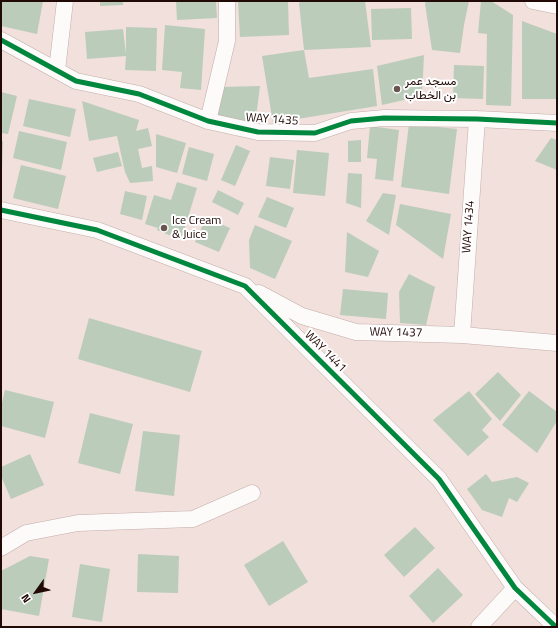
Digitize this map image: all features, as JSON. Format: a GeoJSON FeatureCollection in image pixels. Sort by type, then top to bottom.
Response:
{"type":"FeatureCollection","features":[{"type":"Feature","properties":{"kind":"street"},"geometry":{"type":"LineString","coordinates":[[57,70],[65,1]]}},
{"type":"Feature","properties":{"kind":"street"},"geometry":{"type":"LineString","coordinates":[[208,121],[227,41],[227,1]]}},
{"type":"Feature","properties":{"kind":"street"},"geometry":{"type":"LineString","coordinates":[[533,1],[557,6]]}},
{"type":"Feature","properties":{"kind":"street","name":"WAY 1435"},"geometry":{"type":"LineString","coordinates":[[1,40],[76,81],[140,94],[208,121],[258,132],[315,133],[351,121],[384,118],[477,118],[557,123]]}},
{"type":"Feature","properties":{"kind":"street","name":"WAY 1434"},"geometry":{"type":"LineString","coordinates":[[462,335],[477,118]]}},
{"type":"Feature","properties":{"kind":"street","name":"WAY 1441"},"geometry":{"type":"LineString","coordinates":[[1,210],[97,230],[245,286],[439,479],[515,588],[556,627]]}},
{"type":"Feature","properties":{"kind":"street","name":"WAY 1437"},"geometry":{"type":"LineString","coordinates":[[245,286],[302,316],[356,332],[462,335],[557,343]]}},
{"type":"Feature","properties":{"kind":"street"},"geometry":{"type":"LineString","coordinates":[[1,548],[26,533],[78,523],[193,519],[252,493]]}},
{"type":"Feature","properties":{"kind":"street"},"geometry":{"type":"LineString","coordinates":[[479,627],[515,588]]}},
{"type":"Feature","properties":{"kind":"building"},"geometry":{"type":"Polygon","coordinates":[[[1,1],[43,1],[37,34],[1,26],[1,1]]]}},
{"type":"Feature","properties":{"kind":"building"},"geometry":{"type":"Polygon","coordinates":[[[100,1],[123,1],[123,5],[100,6],[100,1]]]}},
{"type":"Feature","properties":{"kind":"building"},"geometry":{"type":"Polygon","coordinates":[[[176,1],[216,1],[217,18],[177,20],[176,1]]]}},
{"type":"Feature","properties":{"kind":"building"},"geometry":{"type":"Polygon","coordinates":[[[238,1],[288,1],[289,35],[240,37],[238,1]]]}},
{"type":"Feature","properties":{"kind":"building"},"geometry":{"type":"Polygon","coordinates":[[[302,1],[365,1],[371,47],[304,50],[299,3],[302,1]]]}},
{"type":"Feature","properties":{"kind":"building"},"geometry":{"type":"Polygon","coordinates":[[[426,1],[469,1],[460,53],[432,50],[425,4],[426,1]]]}},
{"type":"Feature","properties":{"kind":"building"},"geometry":{"type":"Polygon","coordinates":[[[481,1],[491,1],[513,15],[511,106],[486,105],[487,34],[478,33],[481,1]]]}},
{"type":"Feature","properties":{"kind":"building"},"geometry":{"type":"Polygon","coordinates":[[[411,8],[412,39],[372,40],[371,9],[411,8]]]}},
{"type":"Feature","properties":{"kind":"building"},"geometry":{"type":"Polygon","coordinates":[[[522,21],[557,34],[557,99],[522,99],[522,21]]]}},
{"type":"Feature","properties":{"kind":"building"},"geometry":{"type":"Polygon","coordinates":[[[165,25],[205,29],[201,90],[180,88],[182,72],[162,70],[165,25]]]}},
{"type":"Feature","properties":{"kind":"building"},"geometry":{"type":"Polygon","coordinates":[[[126,27],[157,28],[156,71],[125,70],[126,56],[87,59],[85,32],[123,29],[126,54],[126,27]]]}},
{"type":"Feature","properties":{"kind":"building"},"geometry":{"type":"Polygon","coordinates":[[[304,50],[309,78],[373,69],[377,106],[273,123],[262,56],[304,50]]]}},
{"type":"Feature","properties":{"kind":"building"},"geometry":{"type":"Polygon","coordinates":[[[424,55],[422,96],[382,105],[377,66],[424,55]]]}},
{"type":"Feature","properties":{"kind":"building"},"geometry":{"type":"Polygon","coordinates":[[[454,65],[484,66],[483,99],[453,98],[454,65]]]}},
{"type":"Feature","properties":{"kind":"building"},"geometry":{"type":"Polygon","coordinates":[[[260,86],[255,125],[218,117],[220,87],[260,86]]]}},
{"type":"Feature","properties":{"kind":"building"},"geometry":{"type":"Polygon","coordinates":[[[1,92],[17,96],[8,134],[1,133],[1,92]]]}},
{"type":"Feature","properties":{"kind":"building"},"geometry":{"type":"Polygon","coordinates":[[[29,99],[76,109],[70,137],[23,126],[29,99]]]}},
{"type":"Feature","properties":{"kind":"building"},"geometry":{"type":"Polygon","coordinates":[[[82,101],[139,120],[136,131],[148,128],[152,146],[138,149],[142,168],[152,166],[153,181],[130,183],[125,172],[117,136],[89,141],[82,101]]]}},
{"type":"Feature","properties":{"kind":"building"},"geometry":{"type":"Polygon","coordinates":[[[409,124],[457,129],[449,194],[401,187],[409,124]]]}},
{"type":"Feature","properties":{"kind":"building"},"geometry":{"type":"Polygon","coordinates":[[[370,126],[399,130],[393,181],[375,179],[377,159],[367,158],[370,126]]]}},
{"type":"Feature","properties":{"kind":"building"},"geometry":{"type":"Polygon","coordinates":[[[19,131],[67,142],[61,170],[13,158],[19,131]]]}},
{"type":"Feature","properties":{"kind":"building"},"geometry":{"type":"Polygon","coordinates":[[[156,134],[186,143],[177,173],[156,167],[156,134]]]}},
{"type":"Feature","properties":{"kind":"building"},"geometry":{"type":"Polygon","coordinates":[[[551,138],[557,140],[557,170],[535,161],[551,138]]]}},
{"type":"Feature","properties":{"kind":"building"},"geometry":{"type":"Polygon","coordinates":[[[361,140],[361,162],[348,162],[348,141],[361,140]]]}},
{"type":"Feature","properties":{"kind":"building"},"geometry":{"type":"Polygon","coordinates":[[[1,141],[3,141],[2,171],[1,171],[1,141]]]}},
{"type":"Feature","properties":{"kind":"building"},"geometry":{"type":"Polygon","coordinates":[[[236,145],[250,151],[235,186],[221,180],[236,145]]]}},
{"type":"Feature","properties":{"kind":"building"},"geometry":{"type":"Polygon","coordinates":[[[189,147],[214,154],[207,181],[182,174],[189,147]]]}},
{"type":"Feature","properties":{"kind":"building"},"geometry":{"type":"Polygon","coordinates":[[[297,150],[329,153],[325,196],[293,193],[297,150]]]}},
{"type":"Feature","properties":{"kind":"building"},"geometry":{"type":"Polygon","coordinates":[[[118,152],[122,166],[97,172],[93,158],[118,152]]]}},
{"type":"Feature","properties":{"kind":"building"},"geometry":{"type":"Polygon","coordinates":[[[270,157],[294,160],[290,189],[266,186],[270,157]]]}},
{"type":"Feature","properties":{"kind":"building"},"geometry":{"type":"Polygon","coordinates":[[[21,165],[66,176],[58,209],[13,198],[21,165]]]}},
{"type":"Feature","properties":{"kind":"building"},"geometry":{"type":"Polygon","coordinates":[[[348,173],[362,174],[361,208],[346,203],[348,173]]]}},
{"type":"Feature","properties":{"kind":"building"},"geometry":{"type":"Polygon","coordinates":[[[177,182],[197,188],[181,240],[157,230],[158,228],[145,224],[154,195],[171,200],[177,182]]]}},
{"type":"Feature","properties":{"kind":"building"},"geometry":{"type":"Polygon","coordinates":[[[218,190],[244,203],[238,215],[212,202],[218,190]]]}},
{"type":"Feature","properties":{"kind":"building"},"geometry":{"type":"Polygon","coordinates":[[[125,191],[147,196],[142,220],[120,214],[125,191]]]}},
{"type":"Feature","properties":{"kind":"building"},"geometry":{"type":"Polygon","coordinates":[[[383,193],[396,195],[389,235],[366,221],[383,193]]]}},
{"type":"Feature","properties":{"kind":"building"},"geometry":{"type":"Polygon","coordinates":[[[267,197],[294,208],[286,228],[258,217],[267,197]]]}},
{"type":"Feature","properties":{"kind":"building"},"geometry":{"type":"Polygon","coordinates":[[[400,204],[451,214],[443,259],[396,225],[400,204]]]}},
{"type":"Feature","properties":{"kind":"building"},"geometry":{"type":"Polygon","coordinates":[[[206,218],[230,228],[219,252],[195,242],[206,218]]]}},
{"type":"Feature","properties":{"kind":"building"},"geometry":{"type":"Polygon","coordinates":[[[255,225],[292,241],[275,279],[250,268],[249,240],[255,225]]]}},
{"type":"Feature","properties":{"kind":"building"},"geometry":{"type":"Polygon","coordinates":[[[347,232],[379,251],[368,277],[345,272],[347,232]]]}},
{"type":"Feature","properties":{"kind":"building"},"geometry":{"type":"Polygon","coordinates":[[[409,274],[435,287],[426,325],[400,323],[399,292],[409,274]]]}},
{"type":"Feature","properties":{"kind":"building"},"geometry":{"type":"Polygon","coordinates":[[[343,289],[388,293],[386,319],[340,315],[343,289]]]}},
{"type":"Feature","properties":{"kind":"building"},"geometry":{"type":"Polygon","coordinates":[[[89,318],[202,351],[190,392],[78,359],[89,318]]]}},
{"type":"Feature","properties":{"kind":"building"},"geometry":{"type":"Polygon","coordinates":[[[498,372],[521,395],[500,421],[475,394],[498,372]]]}},
{"type":"Feature","properties":{"kind":"building"},"geometry":{"type":"Polygon","coordinates":[[[5,390],[54,402],[45,438],[1,426],[1,407],[5,390]]]}},
{"type":"Feature","properties":{"kind":"building"},"geometry":{"type":"Polygon","coordinates":[[[469,391],[492,419],[482,430],[489,437],[468,456],[433,420],[469,391]]]}},
{"type":"Feature","properties":{"kind":"building"},"geometry":{"type":"Polygon","coordinates":[[[529,391],[557,412],[557,421],[537,453],[502,425],[529,391]]]}},
{"type":"Feature","properties":{"kind":"building"},"geometry":{"type":"Polygon","coordinates":[[[90,413],[133,424],[120,474],[78,463],[90,413]]]}},
{"type":"Feature","properties":{"kind":"building"},"geometry":{"type":"Polygon","coordinates":[[[143,431],[180,435],[174,496],[135,491],[143,431]]]}},
{"type":"Feature","properties":{"kind":"building"},"geometry":{"type":"Polygon","coordinates":[[[30,454],[44,485],[11,499],[1,476],[1,467],[30,454]]]}},
{"type":"Feature","properties":{"kind":"building"},"geometry":{"type":"Polygon","coordinates":[[[486,474],[492,482],[517,477],[529,483],[517,502],[509,498],[502,517],[482,510],[467,489],[486,474]]]}},
{"type":"Feature","properties":{"kind":"building"},"geometry":{"type":"Polygon","coordinates":[[[415,527],[435,548],[404,577],[384,555],[415,527]]]}},
{"type":"Feature","properties":{"kind":"building"},"geometry":{"type":"Polygon","coordinates":[[[283,541],[308,582],[269,606],[244,565],[283,541]]]}},
{"type":"Feature","properties":{"kind":"building"},"geometry":{"type":"Polygon","coordinates":[[[138,554],[179,556],[178,593],[137,592],[138,554]]]}},
{"type":"Feature","properties":{"kind":"building"},"geometry":{"type":"Polygon","coordinates":[[[30,556],[49,559],[39,616],[1,609],[1,571],[30,556]]]}},
{"type":"Feature","properties":{"kind":"building"},"geometry":{"type":"Polygon","coordinates":[[[80,564],[110,569],[102,622],[72,617],[80,564]]]}},
{"type":"Feature","properties":{"kind":"building"},"geometry":{"type":"Polygon","coordinates":[[[438,568],[463,595],[433,623],[409,596],[438,568]]]}},
{"type":"Feature","properties":{"kind":"cycle path"},"geometry":{"type":"LineString","coordinates":[[1,40],[76,81],[139,94],[208,121],[258,132],[315,133],[351,121],[384,118],[477,119],[557,123]]}},
{"type":"Feature","properties":{"kind":"cycle path"},"geometry":{"type":"LineString","coordinates":[[1,210],[97,230],[245,286],[439,479],[515,588],[556,627]]}},
{"type":"Feature","properties":{"kind":"place","name":"مسجد عمر بن الخطاب"},"geometry":{"type":"Point","coordinates":[397,89]}},
{"type":"Feature","properties":{"kind":"place","name":"Ice Cream & Juice"},"geometry":{"type":"Point","coordinates":[164,228]}}]}
